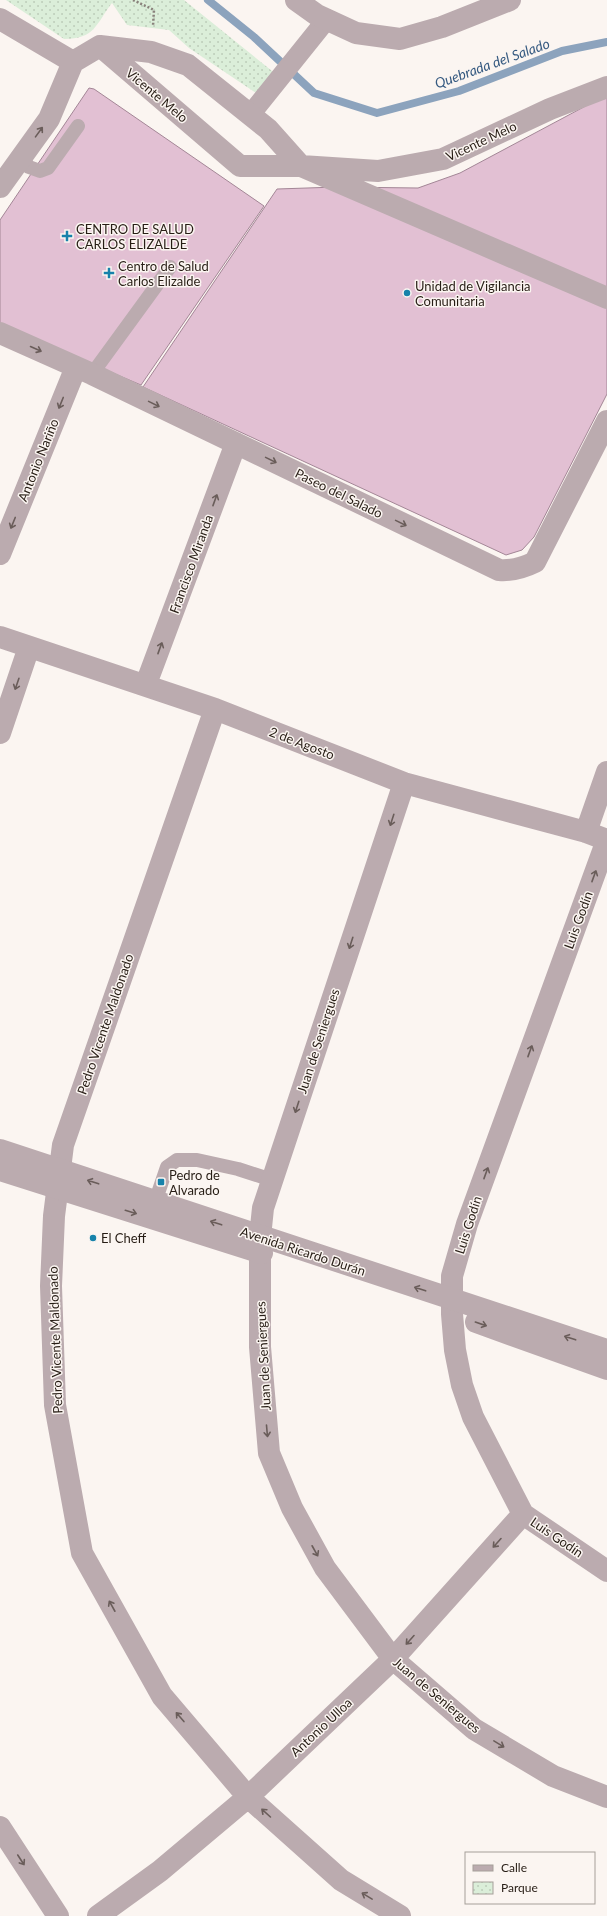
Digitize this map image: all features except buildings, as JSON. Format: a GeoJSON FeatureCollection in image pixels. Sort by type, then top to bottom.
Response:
{"type":"FeatureCollection","features":[{"type":"Feature","properties":{"kind":"street"},"geometry":{"type":"LineString","coordinates":[[296,0],[317,15],[356,33],[400,39],[442,27],[510,0]]}},
{"type":"Feature","properties":{"kind":"street"},"geometry":{"type":"LineString","coordinates":[[0,19],[73,62]]}},
{"type":"Feature","properties":{"kind":"street"},"geometry":{"type":"LineString","coordinates":[[250,115],[327,19]]}},
{"type":"Feature","properties":{"kind":"street","name":"Vicente Melo"},"geometry":{"type":"LineString","coordinates":[[100,46],[151,52],[188,65],[268,129],[301,166]]}},
{"type":"Feature","properties":{"kind":"street","name":"Vicente Melo"},"geometry":{"type":"LineString","coordinates":[[100,46],[240,166],[301,166],[378,171],[443,159],[550,109],[607,87]]}},
{"type":"Feature","properties":{"kind":"street"},"geometry":{"type":"LineString","coordinates":[[0,187],[49,119],[73,62],[100,46]]}},
{"type":"Feature","properties":{"kind":"street"},"geometry":{"type":"LineString","coordinates":[[301,166],[607,298]]}},
{"type":"Feature","properties":{"kind":"street","name":"Paseo del Salado"},"geometry":{"type":"LineString","coordinates":[[0,333],[84,370],[499,570],[512,571],[535,562],[607,421]]}},
{"type":"Feature","properties":{"kind":"street","name":"Antonio Nariño"},"geometry":{"type":"LineString","coordinates":[[0,554],[84,370]]}},
{"type":"Feature","properties":{"kind":"street","name":"Francisco Miranda"},"geometry":{"type":"LineString","coordinates":[[146,684],[236,443]]}},
{"type":"Feature","properties":{"kind":"street","name":"2 de Agosto"},"geometry":{"type":"LineString","coordinates":[[0,637],[146,684],[215,709],[404,783],[586,832],[607,840]]}},
{"type":"Feature","properties":{"kind":"street"},"geometry":{"type":"LineString","coordinates":[[0,733],[29,647]]}},
{"type":"Feature","properties":{"kind":"street","name":"Pedro Vicente Maldonado"},"geometry":{"type":"LineString","coordinates":[[215,709],[63,1145],[58,1180],[51,1286],[55,1405],[82,1553],[162,1696],[248,1797],[341,1880],[400,1916]]}},
{"type":"Feature","properties":{"kind":"street"},"geometry":{"type":"LineString","coordinates":[[586,832],[607,772]]}},
{"type":"Feature","properties":{"kind":"street","name":"Juan de Seniergues"},"geometry":{"type":"LineString","coordinates":[[404,783],[263,1208],[260,1245],[260,1347],[269,1453],[292,1508],[325,1568],[393,1659],[474,1729],[553,1776],[607,1797]]}},
{"type":"Feature","properties":{"kind":"street","name":"Luis Godín"},"geometry":{"type":"LineString","coordinates":[[607,840],[467,1224],[452,1276],[452,1306],[456,1357],[462,1385],[473,1417],[523,1514],[607,1571]]}},
{"type":"Feature","properties":{"kind":"street","name":"Avenida Ricardo Durán"},"geometry":{"type":"LineString","coordinates":[[0,1150],[58,1180],[452,1306],[607,1350]]}},
{"type":"Feature","properties":{"kind":"street","name":"Avenida Ricardo Durán"},"geometry":{"type":"LineString","coordinates":[[0,1170],[58,1180],[155,1202],[260,1245]]}},
{"type":"Feature","properties":{"kind":"street","name":"Avenida Ricardo Durán"},"geometry":{"type":"LineString","coordinates":[[452,1306],[607,1369]]}},
{"type":"Feature","properties":{"kind":"street","name":"Antonio Ulloa"},"geometry":{"type":"LineString","coordinates":[[98,1916],[160,1871],[248,1797],[393,1659],[523,1514]]}},
{"type":"Feature","properties":{"kind":"street"},"geometry":{"type":"LineString","coordinates":[[0,1827],[58,1916]]}},
{"type":"Feature","properties":{"kind":"lane"},"geometry":{"type":"LineString","coordinates":[[21,158],[29,167],[40,172],[48,168],[78,126]]}},
{"type":"Feature","properties":{"kind":"lane"},"geometry":{"type":"LineString","coordinates":[[84,370],[170,267]]}},
{"type":"Feature","properties":{"kind":"lane"},"geometry":{"type":"LineString","coordinates":[[155,1202],[168,1167],[177,1160],[197,1160],[238,1169],[272,1180]]}},
{"type":"Feature","properties":{"kind":"path"},"geometry":{"type":"LineString","coordinates":[[133,0],[154,10],[151,52]]}},
{"type":"Feature","properties":{"kind":"green space"},"geometry":{"type":"Polygon","coordinates":[[[6,0],[184,0],[277,75],[262,97],[189,48],[169,30],[127,25],[112,3],[98,24],[89,33],[74,38],[64,39],[6,0]]]}},
{"type":"Feature","properties":{"kind":"waterway","name":"Quebrada del Salado"},"geometry":{"type":"LineString","coordinates":[[208,0],[254,37],[314,93],[377,113],[459,91],[562,51],[607,42]]}},
{"type":"Feature","properties":{"kind":"place","name":"CENTRO DE SALUD CARLOS ELIZALDE"},"geometry":{"type":"Point","coordinates":[67,236]}},
{"type":"Feature","properties":{"kind":"place","name":"Centro de Salud Carlos Elizalde"},"geometry":{"type":"Point","coordinates":[109,273]}},
{"type":"Feature","properties":{"kind":"place","name":"Unidad de Vigilancia Comunitaria"},"geometry":{"type":"Point","coordinates":[407,293]}},
{"type":"Feature","properties":{"kind":"place","name":"Pedro de Alvarado"},"geometry":{"type":"Point","coordinates":[161,1182]}},
{"type":"Feature","properties":{"kind":"place","name":"El Cheff"},"geometry":{"type":"Point","coordinates":[93,1238]}}]}
